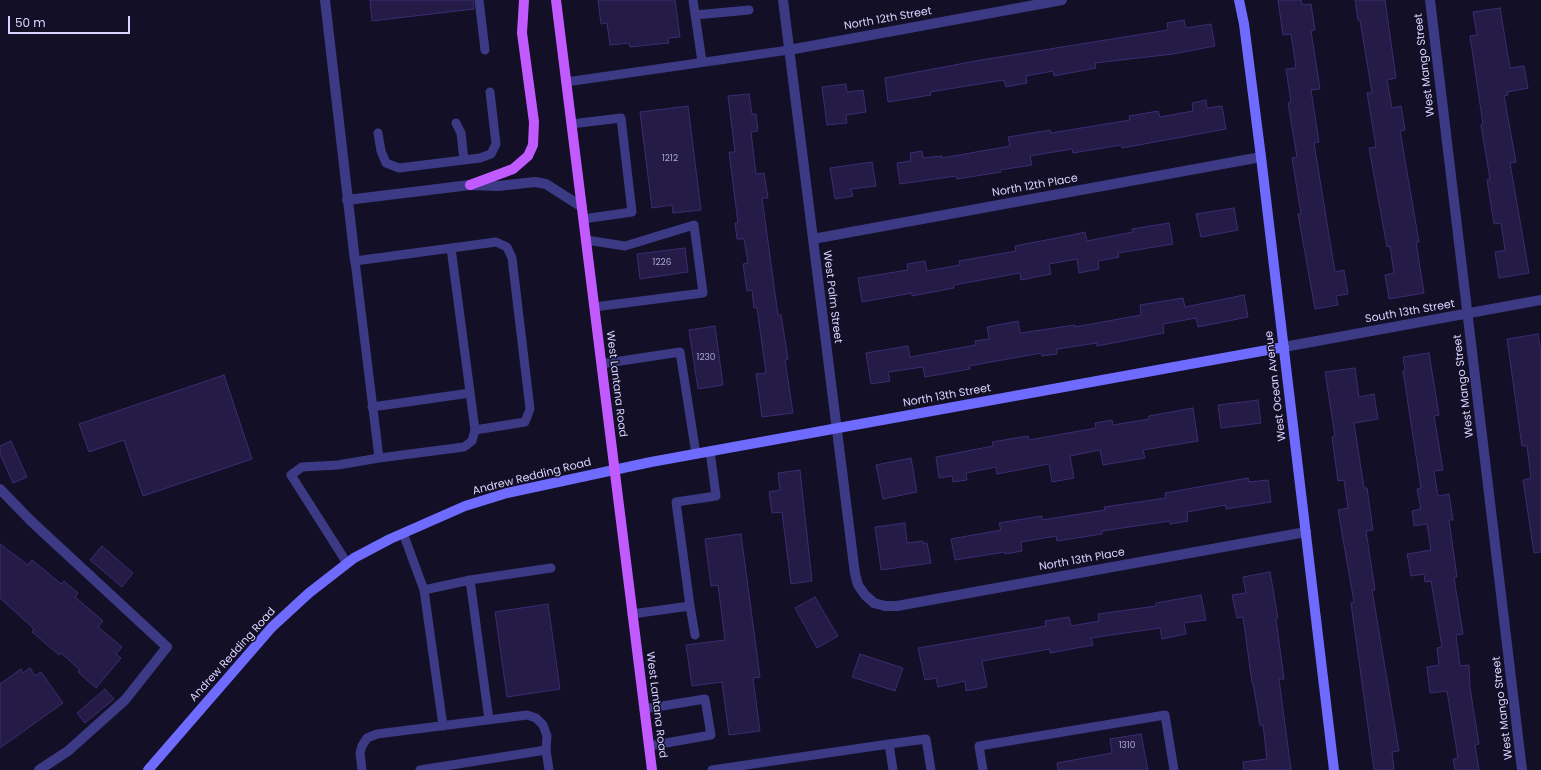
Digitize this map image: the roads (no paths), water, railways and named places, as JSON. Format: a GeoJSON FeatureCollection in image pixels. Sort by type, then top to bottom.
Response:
{"type":"FeatureCollection","features":[{"type":"Feature","properties":{"kind":"main road"},"geometry":{"type":"LineString","coordinates":[[470,185],[513,169],[528,156],[533,145],[534,130],[522,33],[524,0]]}},
{"type":"Feature","properties":{"kind":"main road","name":"West Lantana Road"},"geometry":{"type":"LineString","coordinates":[[556,0],[652,770]]}},
{"type":"Feature","properties":{"kind":"street"},"geometry":{"type":"LineString","coordinates":[[325,0],[354,261]]}},
{"type":"Feature","properties":{"kind":"street","name":"West Palm Street"},"geometry":{"type":"LineString","coordinates":[[783,0],[855,574],[858,585],[865,595]]}},
{"type":"Feature","properties":{"kind":"street","name":"North 12th Street"},"geometry":{"type":"LineString","coordinates":[[789,50],[1062,0]]}},
{"type":"Feature","properties":{"kind":"street","name":"West Ocean Avenue"},"geometry":{"type":"LineString","coordinates":[[1239,0],[1244,24],[1261,157],[1334,770]]}},
{"type":"Feature","properties":{"kind":"street","name":"West Mango Street"},"geometry":{"type":"LineString","coordinates":[[1430,0],[1522,770]]}},
{"type":"Feature","properties":{"kind":"street","name":"North 12th Place"},"geometry":{"type":"LineString","coordinates":[[813,239],[1261,157]]}},
{"type":"Feature","properties":{"kind":"street"},"geometry":{"type":"LineString","coordinates":[[347,200],[470,185],[498,186],[530,182],[542,183],[582,207]]}},
{"type":"Feature","properties":{"kind":"street","name":"South 13th Street"},"geometry":{"type":"LineString","coordinates":[[1284,347],[1541,300]]}},
{"type":"Feature","properties":{"kind":"street","name":"North 13th Street"},"geometry":{"type":"LineString","coordinates":[[615,470],[710,451],[1284,347]]}},
{"type":"Feature","properties":{"kind":"street","name":"Andrew Redding Road"},"geometry":{"type":"LineString","coordinates":[[148,770],[272,627],[309,593],[347,563],[403,533],[465,506],[493,498],[615,470]]}},
{"type":"Feature","properties":{"kind":"street"},"geometry":{"type":"LineString","coordinates":[[0,489],[31,521],[167,647],[125,700],[68,751],[39,770]]}},
{"type":"Feature","properties":{"kind":"street","name":"North 13th Place"},"geometry":{"type":"LineString","coordinates":[[865,595],[874,602],[885,606],[897,606],[1306,532]]}},
{"type":"Feature","properties":{"kind":"lane"},"geometry":{"type":"LineString","coordinates":[[479,0],[485,50]]}},
{"type":"Feature","properties":{"kind":"lane"},"geometry":{"type":"LineString","coordinates":[[693,0],[702,62]]}},
{"type":"Feature","properties":{"kind":"lane"},"geometry":{"type":"LineString","coordinates":[[695,16],[749,10]]}},
{"type":"Feature","properties":{"kind":"lane"},"geometry":{"type":"LineString","coordinates":[[566,82],[789,50]]}},
{"type":"Feature","properties":{"kind":"lane"},"geometry":{"type":"LineString","coordinates":[[378,133],[381,151],[386,164],[399,168],[480,158],[491,154],[496,144],[490,92]]}},
{"type":"Feature","properties":{"kind":"lane"},"geometry":{"type":"LineString","coordinates":[[571,124],[621,118],[632,212],[583,219]]}},
{"type":"Feature","properties":{"kind":"lane"},"geometry":{"type":"LineString","coordinates":[[456,123],[461,133],[464,160]]}},
{"type":"Feature","properties":{"kind":"lane"},"geometry":{"type":"LineString","coordinates":[[586,240],[625,246],[694,225],[703,293],[594,307]]}},
{"type":"Feature","properties":{"kind":"lane"},"geometry":{"type":"LineString","coordinates":[[379,458],[354,261],[496,242],[507,247],[512,258],[530,409],[524,422],[475,430]]}},
{"type":"Feature","properties":{"kind":"lane"},"geometry":{"type":"LineString","coordinates":[[347,563],[291,475],[302,467],[338,465],[464,447],[472,441],[475,430],[452,248]]}},
{"type":"Feature","properties":{"kind":"lane"},"geometry":{"type":"LineString","coordinates":[[601,364],[680,352],[696,454]]}},
{"type":"Feature","properties":{"kind":"lane"},"geometry":{"type":"LineString","coordinates":[[372,408],[470,393]]}},
{"type":"Feature","properties":{"kind":"lane"},"geometry":{"type":"LineString","coordinates":[[695,635],[676,502],[716,496],[710,451]]}},
{"type":"Feature","properties":{"kind":"lane"},"geometry":{"type":"LineString","coordinates":[[403,533],[424,590],[442,726]]}},
{"type":"Feature","properties":{"kind":"lane"},"geometry":{"type":"LineString","coordinates":[[424,590],[470,580],[551,568]]}},
{"type":"Feature","properties":{"kind":"lane"},"geometry":{"type":"LineString","coordinates":[[470,580],[489,720]]}},
{"type":"Feature","properties":{"kind":"lane"},"geometry":{"type":"LineString","coordinates":[[632,614],[690,606]]}},
{"type":"Feature","properties":{"kind":"lane"},"geometry":{"type":"LineString","coordinates":[[644,709],[705,699],[711,735],[648,746]]}},
{"type":"Feature","properties":{"kind":"lane"},"geometry":{"type":"LineString","coordinates":[[362,770],[360,753],[367,738],[383,734],[527,715],[536,718],[543,725],[547,736],[546,750],[549,770]]}},
{"type":"Feature","properties":{"kind":"lane"},"geometry":{"type":"LineString","coordinates":[[983,770],[979,746],[1165,715],[1174,770]]}},
{"type":"Feature","properties":{"kind":"lane"},"geometry":{"type":"LineString","coordinates":[[712,770],[746,768],[926,739],[931,770]]}},
{"type":"Feature","properties":{"kind":"lane"},"geometry":{"type":"LineString","coordinates":[[889,744],[892,770]]}},
{"type":"Feature","properties":{"kind":"lane"},"geometry":{"type":"LineString","coordinates":[[420,770],[546,750]]}}]}
